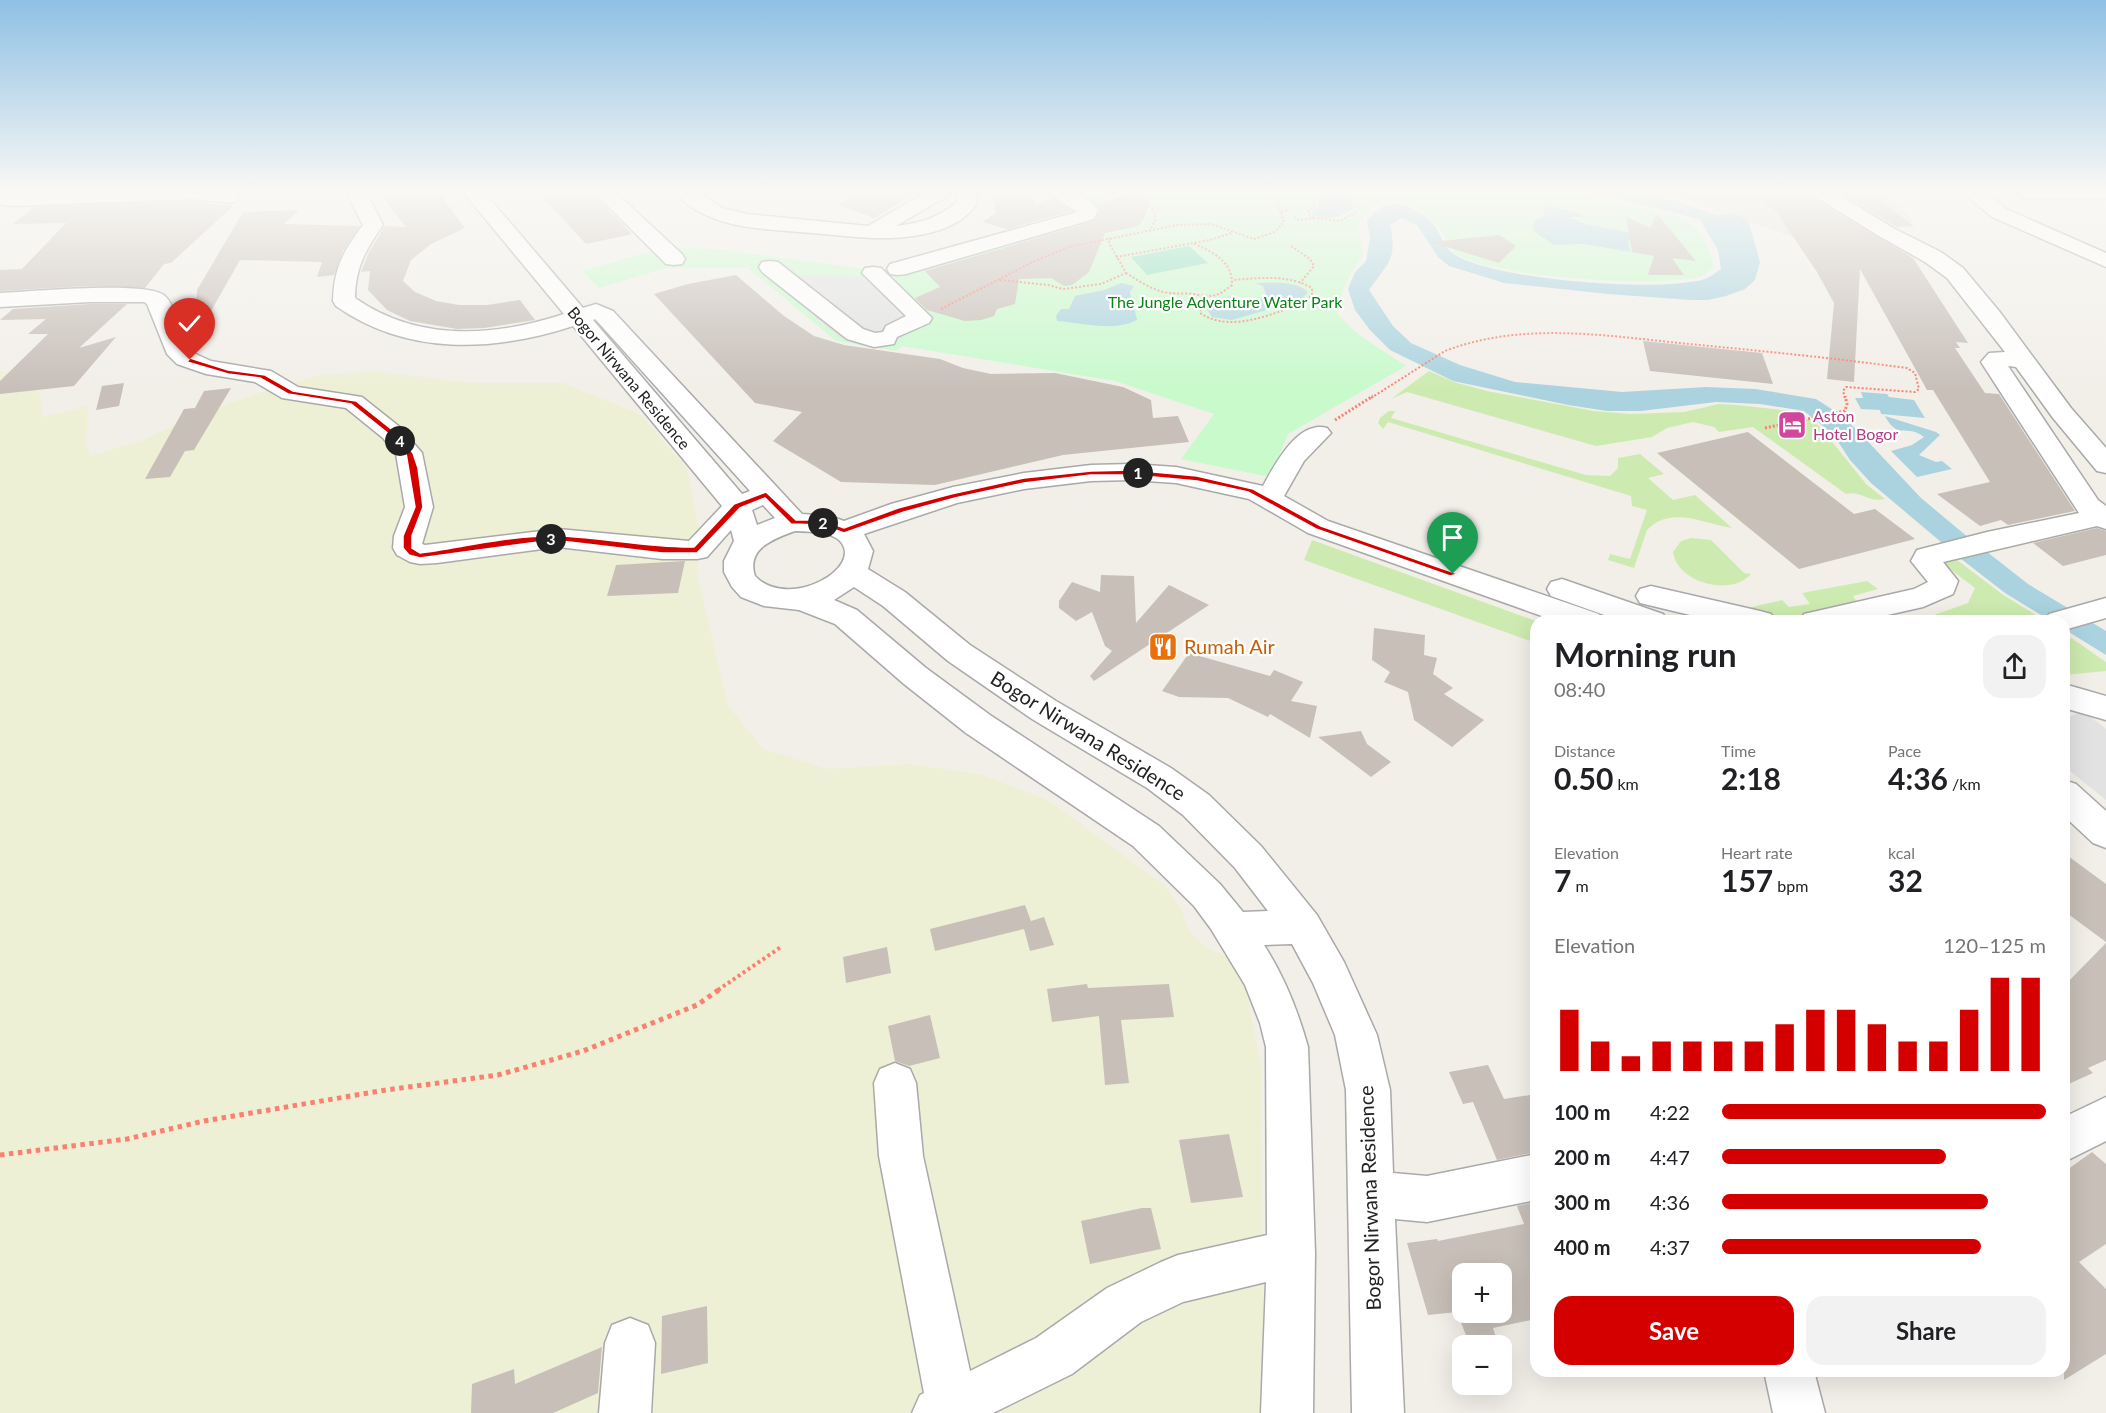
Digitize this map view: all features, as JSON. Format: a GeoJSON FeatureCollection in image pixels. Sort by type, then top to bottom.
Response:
{"type":"FeatureCollection","features":[{"type":"Feature","properties":{"kind":"street"},"geometry":{"type":"LineString","coordinates":[[350,258],[344,281],[344,301],[363,316],[394,329],[433,337],[462,339],[508,336],[589,314]]}},
{"type":"Feature","properties":{"kind":"street","name":"Bogor Nirwana Residence"},"geometry":{"type":"LineString","coordinates":[[537,258],[794,522]]}},
{"type":"Feature","properties":{"kind":"street","name":"Bogor Nirwana Residence"},"geometry":{"type":"LineString","coordinates":[[545,258],[567,289]]}},
{"type":"Feature","properties":{"kind":"street"},"geometry":{"type":"LineString","coordinates":[[898,269],[937,258]]}},
{"type":"Feature","properties":{"kind":"street"},"geometry":{"type":"LineString","coordinates":[[1933,258],[1945,265],[1991,316],[2062,412],[2106,465]]}},
{"type":"Feature","properties":{"kind":"street"},"geometry":{"type":"LineString","coordinates":[[770,267],[855,334],[874,340],[890,335],[921,318],[873,273]]}},
{"type":"Feature","properties":{"kind":"street"},"geometry":{"type":"LineString","coordinates":[[0,300],[90,295],[154,297],[172,333],[179,354],[184,359],[206,367],[262,376],[291,393],[353,402],[392,433],[410,453],[419,507],[408,536],[407,548],[412,553],[420,555],[561,538],[662,550],[697,550],[737,506],[766,494]]}},
{"type":"Feature","properties":{"kind":"street","name":"Bogor Nirwana Residence"},"geometry":{"type":"LineString","coordinates":[[589,314],[737,506],[749,542]]}},
{"type":"Feature","properties":{"kind":"street"},"geometry":{"type":"LineString","coordinates":[[2023,361],[1997,358],[1993,362],[2088,506],[2103,518]]}},
{"type":"Feature","properties":{"kind":"street"},"geometry":{"type":"LineString","coordinates":[[1266,496],[1293,458],[1318,433]]}},
{"type":"Feature","properties":{"kind":"street"},"geometry":{"type":"LineString","coordinates":[[844,531],[901,510],[953,495],[1057,476],[1132,472],[1176,475],[1334,509],[1652,608],[1710,615]]}},
{"type":"Feature","properties":{"kind":"street"},"geometry":{"type":"LineString","coordinates":[[1266,496],[1318,527],[1571,615]]}},
{"type":"Feature","properties":{"kind":"street"},"geometry":{"type":"LineString","coordinates":[[1842,615],[1923,597],[1942,587],[1943,581],[1926,561],[1927,557],[1987,541],[2103,518]]}},
{"type":"Feature","properties":{"kind":"street"},"geometry":{"type":"LineString","coordinates":[[794,522],[822,523],[844,531],[854,540],[859,550],[858,561],[853,573],[832,590],[801,599],[763,596],[749,588],[740,578],[737,566],[740,554],[749,542],[762,533],[794,522]]}},
{"type":"Feature","properties":{"kind":"street","name":"Bogor Nirwana Residence"},"geometry":{"type":"LineString","coordinates":[[853,573],[894,599],[959,653],[1025,697],[1159,778],[1196,805],[1248,857],[1303,927],[1330,975],[1356,1035],[1368,1089],[1378,1413]]}},
{"type":"Feature","properties":{"kind":"street"},"geometry":{"type":"LineString","coordinates":[[801,599],[846,617],[915,676],[978,724],[1146,836],[1207,895],[1233,929],[1262,977],[1281,1023],[1287,1047],[1291,1253],[1287,1413]]}},
{"type":"Feature","properties":{"kind":"street"},"geometry":{"type":"LineString","coordinates":[[2070,618],[2102,609]]}},
{"type":"Feature","properties":{"kind":"street"},"geometry":{"type":"LineString","coordinates":[[2070,698],[2106,708]]}},
{"type":"Feature","properties":{"kind":"street"},"geometry":{"type":"LineString","coordinates":[[2070,800],[2106,833]]}},
{"type":"Feature","properties":{"kind":"street"},"geometry":{"type":"LineString","coordinates":[[1233,929],[1303,927]]}},
{"type":"Feature","properties":{"kind":"street"},"geometry":{"type":"LineString","coordinates":[[895,1083],[901,1155],[945,1410],[1054,1356],[1124,1305],[1178,1279],[1291,1253]]}},
{"type":"Feature","properties":{"kind":"street"},"geometry":{"type":"LineString","coordinates":[[2070,1137],[2106,1118]]}},
{"type":"Feature","properties":{"kind":"street"},"geometry":{"type":"LineString","coordinates":[[1373,1194],[1427,1199],[1530,1178]]}},
{"type":"Feature","properties":{"kind":"street"},"geometry":{"type":"LineString","coordinates":[[625,1413],[630,1343]]}},
{"type":"Feature","properties":{"kind":"street"},"geometry":{"type":"LineString","coordinates":[[1790,1377],[1799,1413]]}},
{"type":"Feature","properties":{"kind":"path"},"geometry":{"type":"LineString","coordinates":[[921,318],[1046,258]]}},
{"type":"Feature","properties":{"kind":"path"},"geometry":{"type":"LineString","coordinates":[[1117,258],[1126,273],[1159,292],[1205,298],[1223,292],[1232,285],[1233,280],[1226,262],[1219,258]]}},
{"type":"Feature","properties":{"kind":"path"},"geometry":{"type":"LineString","coordinates":[[1300,283],[1314,266],[1308,258]]}},
{"type":"Feature","properties":{"kind":"path"},"geometry":{"type":"LineString","coordinates":[[999,280],[1048,285],[1063,289],[1101,284],[1126,273]]}},
{"type":"Feature","properties":{"kind":"path"},"geometry":{"type":"LineString","coordinates":[[1205,298],[1200,313],[1204,317],[1209,320],[1234,323],[1305,303],[1311,298],[1312,288],[1300,283],[1268,278],[1233,280]]}},
{"type":"Feature","properties":{"kind":"path"},"geometry":{"type":"LineString","coordinates":[[1318,433],[1342,415],[1445,351],[1495,336],[1557,333],[1823,357],[1907,369],[1915,373],[1919,389],[1915,392],[1846,387],[1842,391],[1847,404],[1845,411],[1765,428]]}},
{"type":"Feature","properties":{"kind":"path"},"geometry":{"type":"LineString","coordinates":[[0,1155],[127,1139],[204,1121],[386,1090],[498,1075],[583,1051],[697,1005],[781,947]]}},
{"type":"Feature","properties":{"kind":"green space","name":"The Jungle Adventure Water Park"},"geometry":{"type":"Polygon","coordinates":[[[628,258],[784,258],[881,271],[914,273],[962,258],[1361,258],[1346,283],[1337,314],[1359,335],[1406,366],[1288,434],[1270,477],[1181,459],[1214,414],[1115,381],[902,346],[896,351],[836,341],[748,268],[666,268],[599,288],[582,271],[628,258]]]}},
{"type":"Feature","properties":{"kind":"green space"},"geometry":{"type":"Polygon","coordinates":[[[1132,258],[1202,258],[1208,263],[1147,275],[1132,258]]]}},
{"type":"Feature","properties":{"kind":"green space","name":"The Jungle Adventure Water Park"},"geometry":{"type":"Polygon","coordinates":[[[1464,258],[1711,258],[1713,268],[1698,277],[1676,280],[1612,281],[1539,275],[1477,263],[1464,258]]]}},
{"type":"Feature","properties":{"kind":"green space"},"geometry":{"type":"Polygon","coordinates":[[[0,371],[18,375],[39,392],[43,417],[88,406],[86,443],[90,456],[143,440],[199,414],[320,375],[374,371],[471,383],[563,383],[640,414],[687,468],[700,533],[697,573],[728,705],[763,749],[828,769],[910,764],[983,775],[1048,800],[1165,886],[1181,909],[1190,933],[1207,948],[1229,957],[1244,979],[1261,1066],[1264,1413],[0,1413],[0,371]]]}},
{"type":"Feature","properties":{"kind":"green space"},"geometry":{"type":"Polygon","coordinates":[[[1429,371],[1454,382],[1487,391],[1594,411],[1630,414],[1684,412],[1719,404],[1790,411],[1820,427],[1867,485],[1885,499],[1846,494],[1753,427],[1719,432],[1714,427],[1693,422],[1667,428],[1652,437],[1596,446],[1407,392],[1391,399],[1429,371]]]}},
{"type":"Feature","properties":{"kind":"green space"},"geometry":{"type":"Polygon","coordinates":[[[1389,411],[1395,411],[1391,418],[1586,475],[1610,476],[1618,468],[1618,458],[1640,454],[1664,474],[1648,478],[1673,500],[1695,495],[1732,528],[1688,518],[1666,519],[1647,530],[1634,568],[1608,560],[1610,554],[1630,559],[1647,510],[1632,506],[1631,496],[1388,422],[1383,429],[1378,423],[1380,418],[1389,411]]]}},
{"type":"Feature","properties":{"kind":"green space"},"geometry":{"type":"Polygon","coordinates":[[[1691,538],[1711,540],[1744,573],[1751,574],[1731,585],[1706,583],[1694,579],[1677,563],[1673,552],[1681,541],[1691,538]]]}},
{"type":"Feature","properties":{"kind":"green space"},"geometry":{"type":"Polygon","coordinates":[[[1312,540],[1530,619],[1530,641],[1304,560],[1312,540]]]}},
{"type":"Feature","properties":{"kind":"green space"},"geometry":{"type":"Polygon","coordinates":[[[1953,557],[2002,594],[2035,615],[1934,615],[1968,603],[1975,588],[1942,563],[1953,557]]]}},
{"type":"Feature","properties":{"kind":"green space"},"geometry":{"type":"Polygon","coordinates":[[[1867,581],[1878,589],[1853,596],[1859,605],[1818,615],[1756,615],[1740,608],[1782,600],[1789,607],[1810,604],[1802,593],[1867,581]]]}},
{"type":"Feature","properties":{"kind":"green space"},"geometry":{"type":"Polygon","coordinates":[[[2070,637],[2106,662],[2106,671],[2070,674],[2070,637]]]}},
{"type":"Feature","properties":{"kind":"shaded area"},"geometry":{"type":"Polygon","coordinates":[[[766,274],[885,278],[929,321],[890,345],[840,338],[766,274]]]}},
{"type":"Feature","properties":{"kind":"shaded area"},"geometry":{"type":"Polygon","coordinates":[[[2083,711],[2106,729],[2106,800],[2070,771],[2070,716],[2083,711]]]}},
{"type":"Feature","properties":{"kind":"water"},"geometry":{"type":"Polygon","coordinates":[[[1367,258],[1390,258],[1369,290],[1393,326],[1411,343],[1460,365],[1515,382],[1622,392],[1706,387],[1755,389],[1816,399],[1841,415],[1921,498],[1963,533],[2028,584],[2106,631],[2106,655],[2070,633],[2070,615],[2041,615],[2005,593],[1960,558],[1871,483],[1850,460],[1833,434],[1804,411],[1760,404],[1716,402],[1641,411],[1607,411],[1453,381],[1390,350],[1370,330],[1355,310],[1348,289],[1355,272],[1367,258]]]}},
{"type":"Feature","properties":{"kind":"water"},"geometry":{"type":"Polygon","coordinates":[[[1439,258],[1462,258],[1507,272],[1542,278],[1617,284],[1683,283],[1705,279],[1721,269],[1719,258],[1759,258],[1760,262],[1755,280],[1745,289],[1708,300],[1691,300],[1504,283],[1449,266],[1439,258]]]}},
{"type":"Feature","properties":{"kind":"water"},"geometry":{"type":"Polygon","coordinates":[[[1121,283],[1134,286],[1130,292],[1131,298],[1136,301],[1134,307],[1137,320],[1118,326],[1057,321],[1056,316],[1061,309],[1069,309],[1075,296],[1104,290],[1121,283]]]}},
{"type":"Feature","properties":{"kind":"water"},"geometry":{"type":"Polygon","coordinates":[[[1255,283],[1290,284],[1308,292],[1301,300],[1232,320],[1212,317],[1206,308],[1213,300],[1232,296],[1242,304],[1256,304],[1266,294],[1263,286],[1255,283]]]}},
{"type":"Feature","properties":{"kind":"water"},"geometry":{"type":"Polygon","coordinates":[[[1861,392],[1887,394],[1889,397],[1914,400],[1925,418],[1881,414],[1880,410],[1861,409],[1855,398],[1863,398],[1861,392]]]}},
{"type":"Feature","properties":{"kind":"water"},"geometry":{"type":"Polygon","coordinates":[[[1885,416],[1940,435],[1919,455],[1936,462],[1942,461],[1952,469],[1917,477],[1891,451],[1912,445],[1924,437],[1912,431],[1894,428],[1885,416]]]}},
{"type":"Feature","properties":{"kind":"building"},"geometry":{"type":"Polygon","coordinates":[[[33,258],[177,258],[171,263],[164,264],[145,288],[87,286],[0,291],[0,270],[22,269],[33,258]]]}},
{"type":"Feature","properties":{"kind":"building"},"geometry":{"type":"Polygon","coordinates":[[[216,258],[340,258],[334,275],[317,277],[322,262],[240,260],[194,341],[197,290],[216,258]]]}},
{"type":"Feature","properties":{"kind":"building"},"geometry":{"type":"Polygon","coordinates":[[[367,258],[414,258],[403,281],[415,292],[436,301],[459,305],[487,305],[520,300],[535,320],[484,328],[457,329],[410,321],[387,310],[368,290],[370,271],[361,272],[367,258]]]}},
{"type":"Feature","properties":{"kind":"building"},"geometry":{"type":"Polygon","coordinates":[[[969,258],[1095,258],[1089,272],[1072,285],[1064,286],[1051,278],[1019,279],[1015,304],[997,309],[994,316],[981,320],[965,321],[927,310],[915,298],[940,287],[925,271],[969,258]]]}},
{"type":"Feature","properties":{"kind":"building"},"geometry":{"type":"Polygon","coordinates":[[[1483,258],[1504,258],[1499,263],[1483,258]]]}},
{"type":"Feature","properties":{"kind":"building"},"geometry":{"type":"Polygon","coordinates":[[[1653,258],[1693,258],[1696,261],[1672,258],[1684,275],[1648,275],[1653,258]]]}},
{"type":"Feature","properties":{"kind":"building"},"geometry":{"type":"Polygon","coordinates":[[[1807,258],[1913,258],[1968,343],[1956,342],[1960,348],[1955,348],[1985,393],[1999,394],[2075,511],[2008,525],[2001,520],[1980,526],[1937,494],[1990,482],[1933,390],[1927,390],[1860,269],[1854,382],[1827,379],[1834,303],[1807,258]]]}},
{"type":"Feature","properties":{"kind":"building"},"geometry":{"type":"Polygon","coordinates":[[[736,275],[784,316],[814,336],[844,345],[940,359],[963,368],[991,374],[1055,373],[1123,387],[1151,400],[1153,418],[1178,416],[1189,442],[1063,455],[935,485],[841,482],[773,441],[802,412],[755,403],[654,294],[688,284],[736,275]]]}},
{"type":"Feature","properties":{"kind":"building"},"geometry":{"type":"Polygon","coordinates":[[[127,304],[79,348],[116,337],[74,386],[0,394],[0,381],[48,334],[28,334],[46,319],[0,320],[13,309],[127,304]]]}},
{"type":"Feature","properties":{"kind":"building"},"geometry":{"type":"Polygon","coordinates":[[[1643,341],[1762,353],[1773,384],[1650,371],[1643,341]]]}},
{"type":"Feature","properties":{"kind":"building"},"geometry":{"type":"Polygon","coordinates":[[[124,383],[119,406],[96,410],[102,386],[124,383]]]}},
{"type":"Feature","properties":{"kind":"building"},"geometry":{"type":"Polygon","coordinates":[[[231,388],[194,450],[185,451],[170,477],[145,479],[184,409],[195,408],[204,391],[231,388]]]}},
{"type":"Feature","properties":{"kind":"building"},"geometry":{"type":"Polygon","coordinates":[[[1748,432],[1854,514],[1875,509],[1915,539],[1799,569],[1657,453],[1748,432]]]}},
{"type":"Feature","properties":{"kind":"building"},"geometry":{"type":"Polygon","coordinates":[[[2097,528],[2106,531],[2106,555],[2063,566],[2033,543],[2097,528]]]}},
{"type":"Feature","properties":{"kind":"building"},"geometry":{"type":"Polygon","coordinates":[[[685,561],[678,593],[607,596],[616,565],[685,561]]]}},
{"type":"Feature","properties":{"kind":"building"},"geometry":{"type":"Polygon","coordinates":[[[1101,575],[1134,576],[1136,623],[1169,585],[1209,605],[1094,681],[1090,676],[1112,651],[1105,646],[1092,612],[1076,621],[1059,608],[1059,601],[1072,582],[1100,592],[1101,575]]]}},
{"type":"Feature","properties":{"kind":"building"},"geometry":{"type":"Polygon","coordinates":[[[1374,628],[1425,635],[1424,655],[1437,658],[1433,674],[1453,688],[1444,694],[1484,720],[1452,747],[1414,720],[1408,692],[1384,682],[1390,672],[1372,660],[1374,628]]]}},
{"type":"Feature","properties":{"kind":"building"},"geometry":{"type":"Polygon","coordinates":[[[1189,653],[1270,676],[1274,670],[1303,682],[1291,701],[1317,706],[1310,738],[1270,714],[1268,717],[1228,698],[1179,697],[1162,691],[1189,653]]]}},
{"type":"Feature","properties":{"kind":"building"},"geometry":{"type":"Polygon","coordinates":[[[1361,731],[1367,744],[1391,762],[1371,777],[1318,737],[1361,731]]]}},
{"type":"Feature","properties":{"kind":"building"},"geometry":{"type":"Polygon","coordinates":[[[2070,857],[2106,884],[2106,942],[2070,915],[2070,857]]]}},
{"type":"Feature","properties":{"kind":"building"},"geometry":{"type":"Polygon","coordinates":[[[1025,905],[1031,921],[1044,917],[1054,945],[1030,951],[1024,929],[935,951],[930,929],[1025,905]]]}},
{"type":"Feature","properties":{"kind":"building"},"geometry":{"type":"Polygon","coordinates":[[[2106,943],[2106,1060],[2088,1068],[2093,1073],[2070,1083],[2070,980],[2106,943]]]}},
{"type":"Feature","properties":{"kind":"building"},"geometry":{"type":"Polygon","coordinates":[[[887,947],[891,973],[846,983],[843,957],[887,947]]]}},
{"type":"Feature","properties":{"kind":"building"},"geometry":{"type":"Polygon","coordinates":[[[1087,984],[1088,988],[1169,984],[1174,1017],[1121,1020],[1129,1083],[1105,1085],[1099,1016],[1052,1022],[1047,989],[1087,984]]]}},
{"type":"Feature","properties":{"kind":"building"},"geometry":{"type":"Polygon","coordinates":[[[930,1015],[940,1058],[909,1066],[895,1061],[888,1026],[930,1015]]]}},
{"type":"Feature","properties":{"kind":"building"},"geometry":{"type":"Polygon","coordinates":[[[1488,1065],[1504,1099],[1530,1095],[1530,1153],[1497,1160],[1473,1102],[1463,1104],[1449,1072],[1488,1065]]]}},
{"type":"Feature","properties":{"kind":"building"},"geometry":{"type":"Polygon","coordinates":[[[1229,1134],[1243,1197],[1191,1203],[1179,1140],[1229,1134]]]}},
{"type":"Feature","properties":{"kind":"building"},"geometry":{"type":"Polygon","coordinates":[[[2092,1152],[2106,1164],[2106,1244],[2079,1262],[2106,1289],[2106,1354],[2070,1376],[2070,1168],[2092,1152]]]}},
{"type":"Feature","properties":{"kind":"building"},"geometry":{"type":"Polygon","coordinates":[[[1530,1203],[1530,1320],[1493,1328],[1495,1335],[1466,1335],[1461,1323],[1512,1323],[1512,1263],[1452,1263],[1452,1313],[1428,1315],[1407,1243],[1437,1239],[1438,1241],[1524,1224],[1517,1206],[1530,1203]]]}},
{"type":"Feature","properties":{"kind":"building"},"geometry":{"type":"Polygon","coordinates":[[[1151,1208],[1161,1249],[1090,1264],[1081,1221],[1151,1208]]]}},
{"type":"Feature","properties":{"kind":"building"},"geometry":{"type":"Polygon","coordinates":[[[707,1306],[708,1363],[661,1374],[662,1316],[707,1306]]]}},
{"type":"Feature","properties":{"kind":"building"},"geometry":{"type":"Polygon","coordinates":[[[602,1347],[598,1393],[553,1413],[471,1413],[472,1384],[514,1369],[515,1384],[602,1347]]]}},
{"type":"Feature","properties":{"kind":"place","name":"Aston Hotel Bogor"},"geometry":{"type":"Point","coordinates":[1792,425]}},
{"type":"Feature","properties":{"kind":"place","name":"Rumah Air"},"geometry":{"type":"Point","coordinates":[1163,647]}},
{"type":"Feature","properties":{"kind":"route"},"geometry":{"type":"LineString","coordinates":[[190,360],[206,367],[228,372],[262,376],[291,393],[353,402],[392,433],[410,453],[414,468],[419,507],[408,536],[407,548],[412,553],[420,555],[561,538],[662,550],[697,550],[717,531],[737,506],[766,494],[794,522],[822,523],[844,531],[901,510],[953,495],[1057,476],[1132,472],[1197,478],[1250,490],[1318,527],[1453,574]]}}]}
